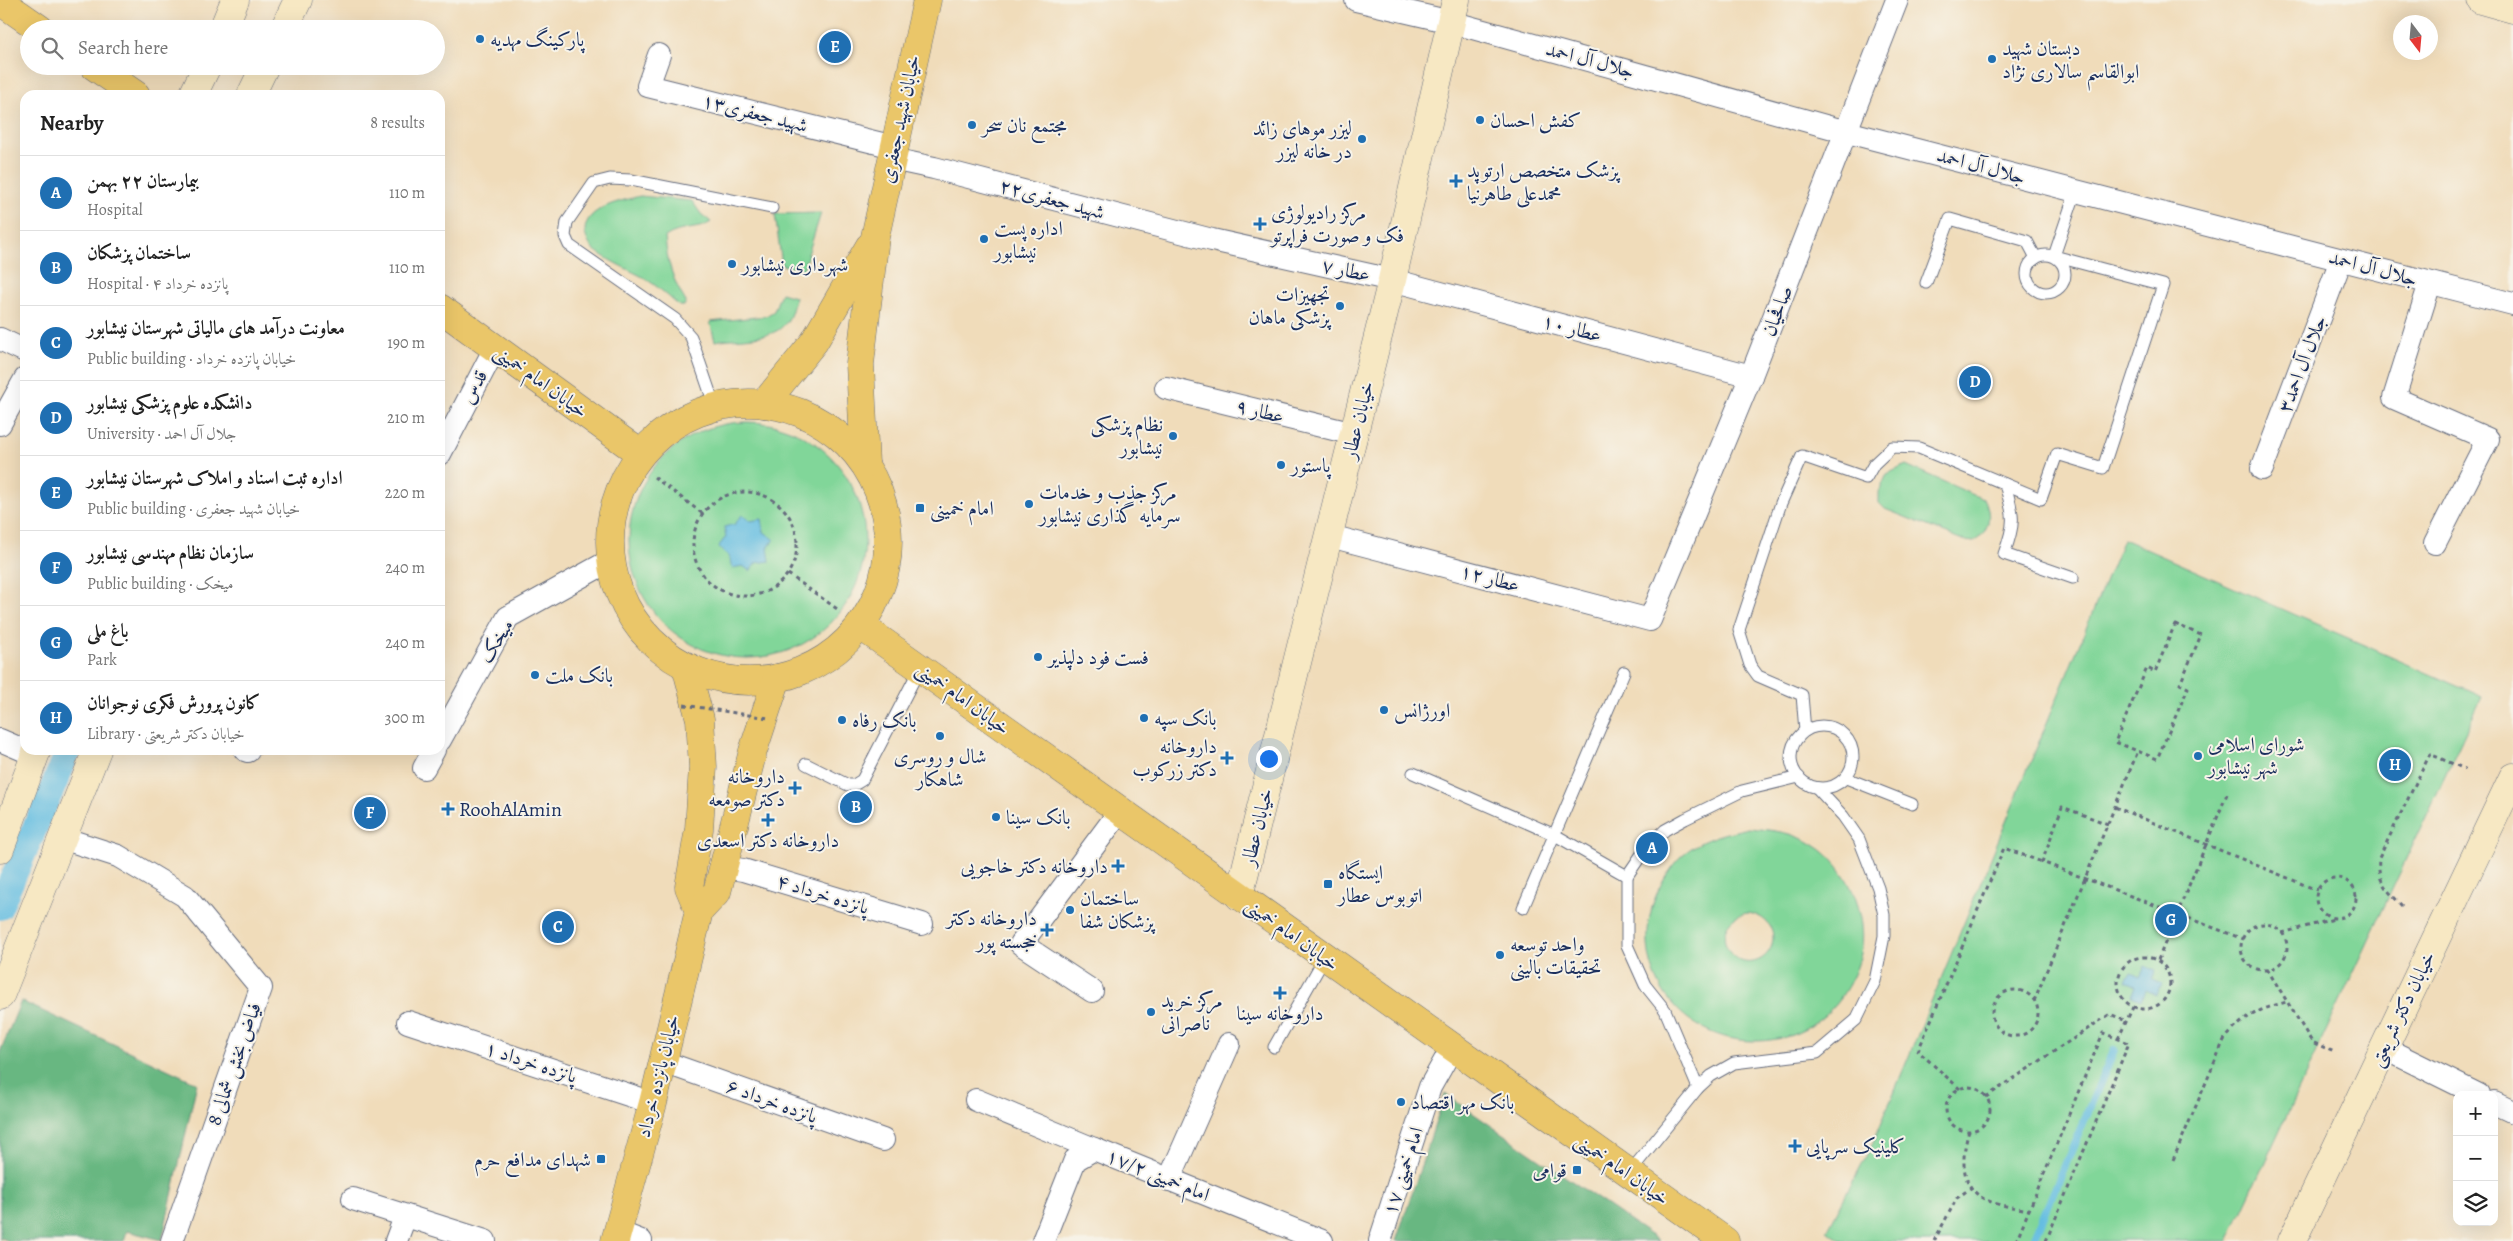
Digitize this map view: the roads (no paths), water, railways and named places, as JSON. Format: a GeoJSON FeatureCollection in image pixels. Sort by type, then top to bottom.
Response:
{"type":"FeatureCollection","features":[{"type":"Feature","properties":{"kind":"main road","name":"خیابان شهید جعفری"},"geometry":{"type":"LineString","coordinates":[[865,464],[860,364],[875,237],[927,0]]}},
{"type":"Feature","properties":{"kind":"main road"},"geometry":{"type":"LineString","coordinates":[[0,2],[27,20]]}},
{"type":"Feature","properties":{"kind":"main road"},"geometry":{"type":"LineString","coordinates":[[107,75],[129,90]]}},
{"type":"Feature","properties":{"kind":"main road","name":"خیابان شهید جعفری"},"geometry":{"type":"LineString","coordinates":[[764,404],[814,342],[875,237]]}},
{"type":"Feature","properties":{"kind":"main road","name":"خیابان امام خمینی"},"geometry":{"type":"LineString","coordinates":[[445,312],[638,458]]}},
{"type":"Feature","properties":{"kind":"main road"},"geometry":{"type":"LineString","coordinates":[[743,403],[764,404],[808,416],[840,436],[865,464],[881,495],[888,528],[887,563],[878,596],[861,626],[837,650],[809,668],[777,678],[745,681],[688,670],[644,634],[622,600],[611,560],[611,522],[622,486],[638,458],[663,433],[688,417],[715,407],[743,403]]}},
{"type":"Feature","properties":{"kind":"main road","name":"خیابان امام خمینی"},"geometry":{"type":"LineString","coordinates":[[861,626],[1725,1241]]}},
{"type":"Feature","properties":{"kind":"main road"},"geometry":{"type":"LineString","coordinates":[[688,670],[700,719],[703,767],[699,829],[689,887],[699,911]]}},
{"type":"Feature","properties":{"kind":"main road","name":"خیابان پانزده خرداد"},"geometry":{"type":"LineString","coordinates":[[625,1238],[661,1061],[699,911],[716,892],[753,751],[777,678]]}},
{"type":"Feature","properties":{"kind":"street"},"geometry":{"type":"LineString","coordinates":[[227,20],[235,0]]}},
{"type":"Feature","properties":{"kind":"street"},"geometry":{"type":"LineString","coordinates":[[288,20],[298,0]]}},
{"type":"Feature","properties":{"kind":"street","name":"جلال آل احمد"},"geometry":{"type":"LineString","coordinates":[[1356,0],[1453,11],[1847,132],[2513,304]]}},
{"type":"Feature","properties":{"kind":"street","name":"صافحیان"},"geometry":{"type":"LineString","coordinates":[[1650,620],[1751,376],[1897,0]]}},
{"type":"Feature","properties":{"kind":"street"},"geometry":{"type":"LineString","coordinates":[[2481,0],[2513,9]]}},
{"type":"Feature","properties":{"kind":"street","name":"خیابان عطار"},"geometry":{"type":"LineString","coordinates":[[1239,896],[1330,536],[1392,280],[1453,11]]}},
{"type":"Feature","properties":{"kind":"street","name":"شهید جعفری۱۳"},"geometry":{"type":"LineString","coordinates":[[659,55],[648,86],[893,153]]}},
{"type":"Feature","properties":{"kind":"street"},"geometry":{"type":"LineString","coordinates":[[195,90],[202,75]]}},
{"type":"Feature","properties":{"kind":"street"},"geometry":{"type":"LineString","coordinates":[[253,90],[261,75]]}},
{"type":"Feature","properties":{"kind":"street","name":"شهید جعفری۲۲"},"geometry":{"type":"LineString","coordinates":[[893,153],[934,168],[1212,240]]}},
{"type":"Feature","properties":{"kind":"street","name":"عطار ۷"},"geometry":{"type":"LineString","coordinates":[[1212,240],[1392,280]]}},
{"type":"Feature","properties":{"kind":"street","name":"جلال آل احمد۳"},"geometry":{"type":"LineString","coordinates":[[2262,469],[2341,260]]}},
{"type":"Feature","properties":{"kind":"street","name":"عطار ۱۰"},"geometry":{"type":"LineString","coordinates":[[1392,280],[1751,376]]}},
{"type":"Feature","properties":{"kind":"street"},"geometry":{"type":"LineString","coordinates":[[2430,283],[2394,398],[2488,439],[2435,543]]}},
{"type":"Feature","properties":{"kind":"street"},"geometry":{"type":"LineString","coordinates":[[0,339],[20,349]]}},
{"type":"Feature","properties":{"kind":"street","name":"قدس"},"geometry":{"type":"LineString","coordinates":[[445,444],[495,348]]}},
{"type":"Feature","properties":{"kind":"street"},"geometry":{"type":"LineString","coordinates":[[0,424],[20,388]]}},
{"type":"Feature","properties":{"kind":"street","name":"عطار ۹"},"geometry":{"type":"LineString","coordinates":[[1166,388],[1354,434]]}},
{"type":"Feature","properties":{"kind":"street","name":"عطار ۱۲"},"geometry":{"type":"LineString","coordinates":[[1330,536],[1650,620]]}},
{"type":"Feature","properties":{"kind":"street","name":"میخک"},"geometry":{"type":"LineString","coordinates":[[445,731],[508,617],[611,560]]}},
{"type":"Feature","properties":{"kind":"street"},"geometry":{"type":"LineString","coordinates":[[0,740],[20,747]]}},
{"type":"Feature","properties":{"kind":"street"},"geometry":{"type":"LineString","coordinates":[[0,849],[35,755]]}},
{"type":"Feature","properties":{"kind":"street"},"geometry":{"type":"LineString","coordinates":[[0,996],[95,755]]}},
{"type":"Feature","properties":{"kind":"street","name":"خیابان دکتر شریعتی"},"geometry":{"type":"LineString","coordinates":[[2292,1241],[2513,778]]}},
{"type":"Feature","properties":{"kind":"street"},"geometry":{"type":"LineString","coordinates":[[1092,991],[1021,944],[1120,811]]}},
{"type":"Feature","properties":{"kind":"street","name":"فیاض بخش شمالی 8"},"geometry":{"type":"LineString","coordinates":[[62,838],[118,856],[185,896],[261,988],[172,1241]]}},
{"type":"Feature","properties":{"kind":"street","name":"پانزده خرداد ۴"},"geometry":{"type":"LineString","coordinates":[[723,867],[743,870],[922,924]]}},
{"type":"Feature","properties":{"kind":"street","name":"پانزده خرداد ۱"},"geometry":{"type":"LineString","coordinates":[[408,1022],[653,1102]]}},
{"type":"Feature","properties":{"kind":"street"},"geometry":{"type":"LineString","coordinates":[[1169,1180],[1228,1044]]}},
{"type":"Feature","properties":{"kind":"street","name":"امام خمینی ۱۷"},"geometry":{"type":"LineString","coordinates":[[1380,1241],[1430,1087],[1452,1048]]}},
{"type":"Feature","properties":{"kind":"street"},"geometry":{"type":"LineString","coordinates":[[2384,1048],[2471,1091]]}},
{"type":"Feature","properties":{"kind":"street","name":"پانزده خرداد ۶"},"geometry":{"type":"LineString","coordinates":[[661,1061],[883,1140]]}},
{"type":"Feature","properties":{"kind":"street"},"geometry":{"type":"LineString","coordinates":[[976,1100],[1094,1149]]}},
{"type":"Feature","properties":{"kind":"street"},"geometry":{"type":"LineString","coordinates":[[2498,1105],[2513,1112]]}},
{"type":"Feature","properties":{"kind":"street","name":"امام خمینی ۱۷/۲"},"geometry":{"type":"LineString","coordinates":[[1044,1241],[1075,1160],[1094,1149],[1322,1241]]}},
{"type":"Feature","properties":{"kind":"street"},"geometry":{"type":"LineString","coordinates":[[352,1199],[485,1241]]}},
{"type":"Feature","properties":{"kind":"street"},"geometry":{"type":"LineString","coordinates":[[396,1241],[405,1217]]}},
{"type":"Feature","properties":{"kind":"lane"},"geometry":{"type":"LineString","coordinates":[[715,407],[691,337],[675,319],[570,245],[565,236],[567,222],[594,183],[610,179],[631,180],[772,208]]}},
{"type":"Feature","properties":{"kind":"lane"},"geometry":{"type":"LineString","coordinates":[[2054,256],[2076,191]]}},
{"type":"Feature","properties":{"kind":"lane"},"geometry":{"type":"LineString","coordinates":[[1926,283],[1950,219],[2027,241],[2036,258]]}},
{"type":"Feature","properties":{"kind":"lane"},"geometry":{"type":"LineString","coordinates":[[1805,731],[1802,695],[1758,676],[1750,665],[1739,630],[1781,503],[1802,456],[1866,478],[1874,464],[1892,447],[1919,448],[2041,499],[2057,454],[2102,468],[2163,285],[2054,256],[2041,255],[2028,268],[2028,280],[2036,290],[2049,293],[2060,288],[2066,276],[2063,264],[2054,256]]}},
{"type":"Feature","properties":{"kind":"lane"},"geometry":{"type":"LineString","coordinates":[[2005,484],[2014,517],[2012,534],[2004,554],[2073,578]]}},
{"type":"Feature","properties":{"kind":"lane"},"geometry":{"type":"LineString","coordinates":[[806,764],[848,785],[854,785],[862,780],[920,668]]}},
{"type":"Feature","properties":{"kind":"lane"},"geometry":{"type":"LineString","coordinates":[[1523,908],[1624,672]]}},
{"type":"Feature","properties":{"kind":"lane"},"geometry":{"type":"LineString","coordinates":[[1629,1173],[1698,1088],[1710,1076],[1734,1064],[1817,1053],[1856,1020],[1875,981],[1884,936],[1884,915],[1878,888],[1859,839],[1843,816],[1817,788],[1807,784],[1799,777],[1793,768],[1791,758],[1795,743],[1805,731],[1814,726],[1834,727],[1849,740],[1854,760],[1846,778],[1838,784],[1817,788]]}},
{"type":"Feature","properties":{"kind":"lane"},"geometry":{"type":"LineString","coordinates":[[1413,773],[1555,836],[1627,876]]}},
{"type":"Feature","properties":{"kind":"lane"},"geometry":{"type":"LineString","coordinates":[[1698,1088],[1666,1010],[1645,985],[1627,945],[1627,876],[1644,851],[1665,830],[1742,791],[1799,777]]}},
{"type":"Feature","properties":{"kind":"lane"},"geometry":{"type":"LineString","coordinates":[[1846,778],[1912,804]]}},
{"type":"Feature","properties":{"kind":"lane"},"geometry":{"type":"LineString","coordinates":[[1274,1048],[1325,957]]}},
{"type":"Feature","properties":{"kind":"water"},"geometry":{"type":"Polygon","coordinates":[[[742,515],[750,521],[762,519],[764,532],[774,539],[768,548],[770,561],[756,563],[750,571],[743,566],[732,568],[729,556],[718,547],[726,537],[724,527],[735,524],[742,515]]]}},
{"type":"Feature","properties":{"kind":"water"},"geometry":{"type":"Polygon","coordinates":[[[2145,966],[2156,971],[2152,980],[2161,984],[2157,995],[2145,990],[2141,1000],[2132,996],[2136,986],[2126,982],[2131,972],[2140,976],[2145,966]]]}},
{"type":"Feature","properties":{"kind":"waterway"},"geometry":{"type":"LineString","coordinates":[[0,907],[67,755]]}},
{"type":"Feature","properties":{"kind":"waterway"},"geometry":{"type":"LineString","coordinates":[[2033,1241],[2114,1050]]}},
{"type":"Feature","properties":{"kind":"place","name":"پارکینگ مهدیه"},"geometry":{"type":"Point","coordinates":[480,39]}},
{"type":"Feature","properties":{"kind":"place","name":"اداره ثبت اسناد و املاک شهرستان نیشابور"},"geometry":{"type":"Point","coordinates":[835,47]}},
{"type":"Feature","properties":{"kind":"place","name":"دبستان شهید ابوالقاسم سالاری نژاد"},"geometry":{"type":"Point","coordinates":[1992,59]}},
{"type":"Feature","properties":{"kind":"place","name":"کفش احسان"},"geometry":{"type":"Point","coordinates":[1480,120]}},
{"type":"Feature","properties":{"kind":"place","name":"مجتمع نان سحر"},"geometry":{"type":"Point","coordinates":[972,125]}},
{"type":"Feature","properties":{"kind":"place","name":"لیزر موهای زائد در خانه لیزر"},"geometry":{"type":"Point","coordinates":[1362,139]}},
{"type":"Feature","properties":{"kind":"place","name":"پزشک متخصص ارتوپد محمدعلی طاهرنیا"},"geometry":{"type":"Point","coordinates":[1456,181]}},
{"type":"Feature","properties":{"kind":"place","name":"مرکز رادیولوژی فک و صورت فراپرتو"},"geometry":{"type":"Point","coordinates":[1260,224]}},
{"type":"Feature","properties":{"kind":"place","name":"اداره پست نیشابور"},"geometry":{"type":"Point","coordinates":[984,239]}},
{"type":"Feature","properties":{"kind":"place","name":"شهرداری نیشابور"},"geometry":{"type":"Point","coordinates":[732,264]}},
{"type":"Feature","properties":{"kind":"place","name":"تجهیزات پزشکی ماهان"},"geometry":{"type":"Point","coordinates":[1340,306]}},
{"type":"Feature","properties":{"kind":"place","name":"دانشکده علوم پزشکی نیشابور"},"geometry":{"type":"Point","coordinates":[1975,382]}},
{"type":"Feature","properties":{"kind":"place","name":"نظام پزشکی نیشابور"},"geometry":{"type":"Point","coordinates":[1173,436]}},
{"type":"Feature","properties":{"kind":"place","name":"پاستور"},"geometry":{"type":"Point","coordinates":[1281,465]}},
{"type":"Feature","properties":{"kind":"place","name":"مرکز جذب و خدمات سرمایه گذاری نیشابور"},"geometry":{"type":"Point","coordinates":[1029,504]}},
{"type":"Feature","properties":{"kind":"place","name":"امام خمینی"},"geometry":{"type":"Point","coordinates":[920,508]}},
{"type":"Feature","properties":{"kind":"place","name":"فست فود دلپذیر"},"geometry":{"type":"Point","coordinates":[1038,657]}},
{"type":"Feature","properties":{"kind":"place","name":"بانک ملت"},"geometry":{"type":"Point","coordinates":[535,675]}},
{"type":"Feature","properties":{"kind":"place","name":"اورژانس"},"geometry":{"type":"Point","coordinates":[1384,710]}},
{"type":"Feature","properties":{"kind":"place","name":"بانک سپه"},"geometry":{"type":"Point","coordinates":[1144,718]}},
{"type":"Feature","properties":{"kind":"place","name":"بانک رفاه"},"geometry":{"type":"Point","coordinates":[842,720]}},
{"type":"Feature","properties":{"kind":"place","name":"شال و روسری شاهکار"},"geometry":{"type":"Point","coordinates":[940,736]}},
{"type":"Feature","properties":{"kind":"place","name":"شورای اسلامی شهر نیشابور"},"geometry":{"type":"Point","coordinates":[2198,756]}},
{"type":"Feature","properties":{"kind":"place","name":"داروخانه دکتر زرکوب"},"geometry":{"type":"Point","coordinates":[1227,758]}},
{"type":"Feature","properties":{"kind":"place","name":"کانون پرورش فکری نوجوانان"},"geometry":{"type":"Point","coordinates":[2395,765]}},
{"type":"Feature","properties":{"kind":"place","name":"داروخانه دکتر صومعه"},"geometry":{"type":"Point","coordinates":[795,788]}},
{"type":"Feature","properties":{"kind":"place","name":"ساختمان پزشکان"},"geometry":{"type":"Point","coordinates":[856,807]}},
{"type":"Feature","properties":{"kind":"place","name":"RoohAlAmin"},"geometry":{"type":"Point","coordinates":[448,809]}},
{"type":"Feature","properties":{"kind":"place","name":"سازمان نظام مهندسی نیشابور"},"geometry":{"type":"Point","coordinates":[370,813]}},
{"type":"Feature","properties":{"kind":"place","name":"بانک سینا"},"geometry":{"type":"Point","coordinates":[996,817]}},
{"type":"Feature","properties":{"kind":"place","name":"داروخانه دکتر اسعدی"},"geometry":{"type":"Point","coordinates":[768,820]}},
{"type":"Feature","properties":{"kind":"place","name":"بیمارستان ۲۲ بهمن"},"geometry":{"type":"Point","coordinates":[1652,848]}},
{"type":"Feature","properties":{"kind":"place","name":"داروخانه دکتر خاجویی"},"geometry":{"type":"Point","coordinates":[1118,866]}},
{"type":"Feature","properties":{"kind":"place","name":"ایستگاه اتوبوس عطار"},"geometry":{"type":"Point","coordinates":[1328,884]}},
{"type":"Feature","properties":{"kind":"place","name":"ساختمان پزشکان شفا"},"geometry":{"type":"Point","coordinates":[1070,910]}},
{"type":"Feature","properties":{"kind":"place","name":"باغ ملی"},"geometry":{"type":"Point","coordinates":[2171,920]}},
{"type":"Feature","properties":{"kind":"place","name":"معاونت درآمد های مالیاتی شهرستان نیشابور"},"geometry":{"type":"Point","coordinates":[558,927]}},
{"type":"Feature","properties":{"kind":"place","name":"داروخانه دکتر خجسته پور"},"geometry":{"type":"Point","coordinates":[1047,930]}},
{"type":"Feature","properties":{"kind":"place","name":"واحد توسعه تحقیقات بالینی"},"geometry":{"type":"Point","coordinates":[1500,955]}},
{"type":"Feature","properties":{"kind":"place","name":"داروخانه سینا"},"geometry":{"type":"Point","coordinates":[1280,993]}},
{"type":"Feature","properties":{"kind":"place","name":"مرکز خرید ناصرانی"},"geometry":{"type":"Point","coordinates":[1151,1012]}},
{"type":"Feature","properties":{"kind":"place","name":"بانک مهر اقتصاد"},"geometry":{"type":"Point","coordinates":[1401,1102]}},
{"type":"Feature","properties":{"kind":"place","name":"کلینیک سرپایی"},"geometry":{"type":"Point","coordinates":[1795,1146]}},
{"type":"Feature","properties":{"kind":"place","name":"شهدای مدافع حرم"},"geometry":{"type":"Point","coordinates":[601,1159]}},
{"type":"Feature","properties":{"kind":"place","name":"قوامی"},"geometry":{"type":"Point","coordinates":[1577,1170]}}]}
